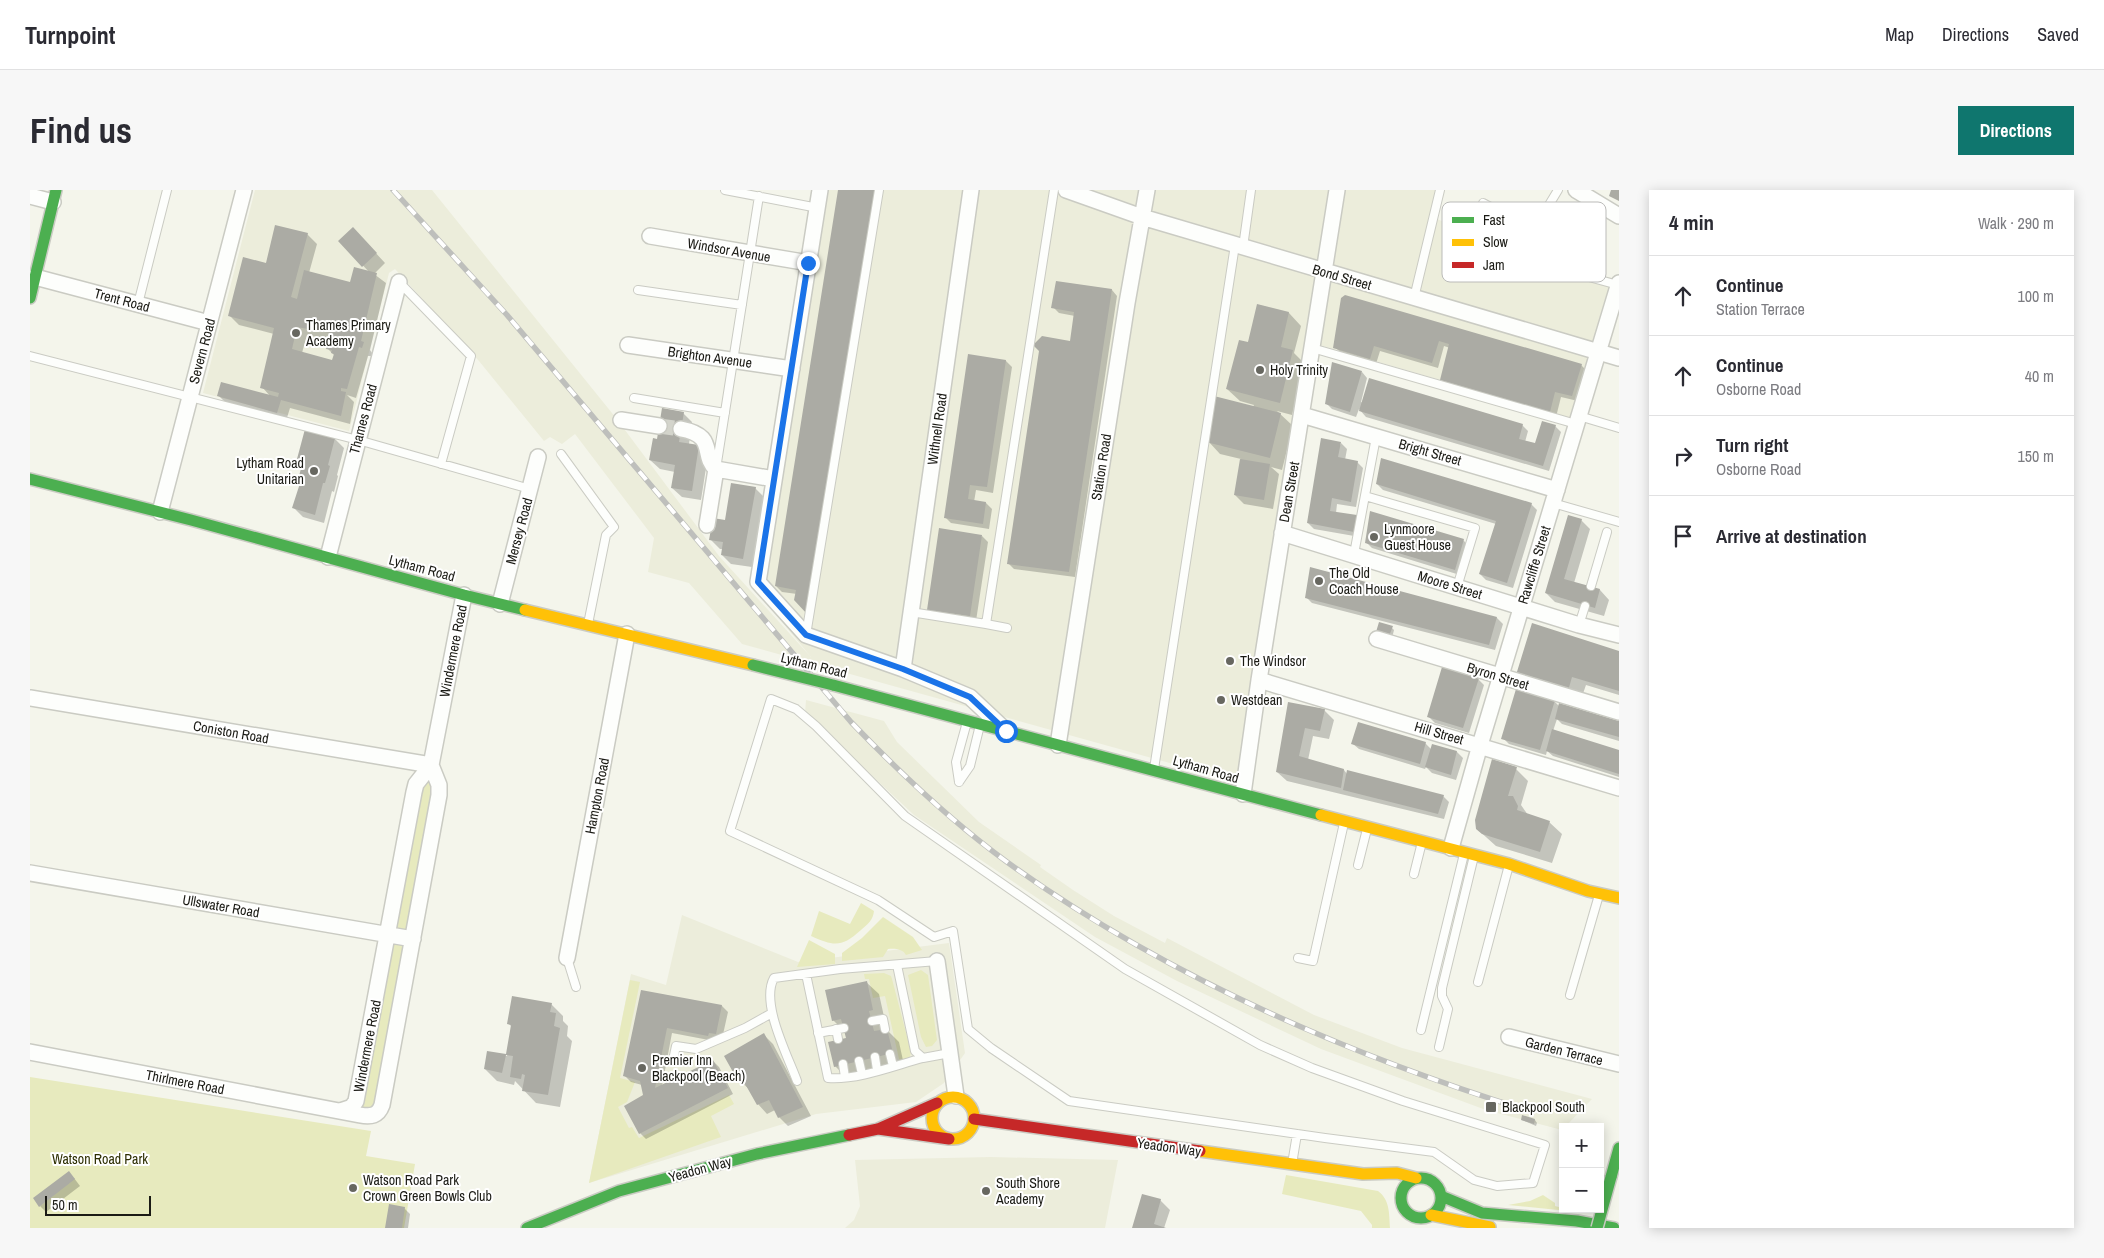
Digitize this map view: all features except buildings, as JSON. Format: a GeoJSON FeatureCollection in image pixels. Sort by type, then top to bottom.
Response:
{"type":"FeatureCollection","features":[{"type":"Feature","properties":{"kind":"main road"},"geometry":{"type":"LineString","coordinates":[[30,298],[54,196]]}},
{"type":"Feature","properties":{"kind":"main road","name":"Lytham Road"},"geometry":{"type":"LineString","coordinates":[[30,479],[160,512],[464,595],[588,624],[981,723],[1345,822],[1509,864],[1595,895],[1619,898]]}},
{"type":"Feature","properties":{"kind":"main road","name":"Lytham Road"},"geometry":{"type":"LineString","coordinates":[[1595,895],[1618,911]]}},
{"type":"Feature","properties":{"kind":"main road"},"geometry":{"type":"LineString","coordinates":[[956,1096],[968,1102],[974,1112],[974,1119],[973,1125],[965,1136],[952,1139],[939,1134],[934,1129],[932,1116],[937,1103],[942,1099],[956,1096]]}},
{"type":"Feature","properties":{"kind":"main road","name":"Yeadon Way"},"geometry":{"type":"LineString","coordinates":[[527,1228],[619,1191],[757,1154],[878,1129],[937,1103]]}},
{"type":"Feature","properties":{"kind":"main road","name":"Yeadon Way"},"geometry":{"type":"LineString","coordinates":[[974,1119],[1363,1174],[1397,1173],[1416,1178]]}},
{"type":"Feature","properties":{"kind":"main road","name":"Yeadon Way"},"geometry":{"type":"LineString","coordinates":[[878,1129],[952,1139]]}},
{"type":"Feature","properties":{"kind":"main road"},"geometry":{"type":"LineString","coordinates":[[1597,1228],[1619,1148]]}},
{"type":"Feature","properties":{"kind":"main road","name":"Yeadon Way"},"geometry":{"type":"LineString","coordinates":[[1363,1174],[1401,1199]]}},
{"type":"Feature","properties":{"kind":"main road"},"geometry":{"type":"LineString","coordinates":[[1402,1219],[1401,1199],[1405,1185],[1416,1178],[1432,1181],[1442,1196],[1482,1213],[1577,1222],[1614,1228]]}},
{"type":"Feature","properties":{"kind":"main road"},"geometry":{"type":"LineString","coordinates":[[1419,1228],[1438,1208],[1442,1196]]}},
{"type":"Feature","properties":{"kind":"main road"},"geometry":{"type":"LineString","coordinates":[[1401,1199],[1406,1211],[1411,1215],[1429,1216],[1498,1228]]}},
{"type":"Feature","properties":{"kind":"street","name":"Severn Road"},"geometry":{"type":"LineString","coordinates":[[160,512],[244,190]]}},
{"type":"Feature","properties":{"kind":"street"},"geometry":{"type":"LineString","coordinates":[[820,190],[758,582],[813,638],[903,669],[970,697],[1006,731]]}},
{"type":"Feature","properties":{"kind":"street","name":"Withnell Road"},"geometry":{"type":"LineString","coordinates":[[903,669],[970,190]]}},
{"type":"Feature","properties":{"kind":"street","name":"Bond Street"},"geometry":{"type":"LineString","coordinates":[[1066,190],[1142,217],[1323,272],[1619,358]]}},
{"type":"Feature","properties":{"kind":"street","name":"Station Road"},"geometry":{"type":"LineString","coordinates":[[1058,745],[1147,190]]}},
{"type":"Feature","properties":{"kind":"street","name":"Dean Street"},"geometry":{"type":"LineString","coordinates":[[1243,794],[1259,680],[1337,190]]}},
{"type":"Feature","properties":{"kind":"street"},"geometry":{"type":"LineString","coordinates":[[1576,190],[1596,202]]}},
{"type":"Feature","properties":{"kind":"street"},"geometry":{"type":"LineString","coordinates":[[30,196],[54,196]]}},
{"type":"Feature","properties":{"kind":"street"},"geometry":{"type":"LineString","coordinates":[[1606,208],[1619,216]]}},
{"type":"Feature","properties":{"kind":"street","name":"Windsor Avenue"},"geometry":{"type":"LineString","coordinates":[[650,236],[808,263]]}},
{"type":"Feature","properties":{"kind":"street","name":"Trent Road"},"geometry":{"type":"LineString","coordinates":[[35,277],[209,323]]}},
{"type":"Feature","properties":{"kind":"street","name":"Thames Road"},"geometry":{"type":"LineString","coordinates":[[328,557],[399,282]]}},
{"type":"Feature","properties":{"kind":"street","name":"Rawcliffe Street"},"geometry":{"type":"LineString","coordinates":[[1463,852],[1480,745],[1597,352],[1618,288]]}},
{"type":"Feature","properties":{"kind":"street","name":"Brighton Avenue"},"geometry":{"type":"LineString","coordinates":[[628,345],[792,369]]}},
{"type":"Feature","properties":{"kind":"street","name":"Bright Street"},"geometry":{"type":"LineString","coordinates":[[1302,416],[1376,437],[1555,496]]}},
{"type":"Feature","properties":{"kind":"street"},"geometry":{"type":"LineString","coordinates":[[621,420],[659,426]]}},
{"type":"Feature","properties":{"kind":"street"},"geometry":{"type":"LineString","coordinates":[[681,429],[696,434],[704,440],[712,465],[716,469],[774,479]]}},
{"type":"Feature","properties":{"kind":"street","name":"Mersey Road"},"geometry":{"type":"LineString","coordinates":[[500,604],[538,458]]}},
{"type":"Feature","properties":{"kind":"street"},"geometry":{"type":"LineString","coordinates":[[707,526],[716,469]]}},
{"type":"Feature","properties":{"kind":"street","name":"Moore Street"},"geometry":{"type":"LineString","coordinates":[[1282,533],[1579,625],[1619,635]]}},
{"type":"Feature","properties":{"kind":"street","name":"Windermere Road"},"geometry":{"type":"LineString","coordinates":[[340,1111],[352,1107],[356,1101],[414,792],[416,784],[431,766],[464,595]]}},
{"type":"Feature","properties":{"kind":"street","name":"Hampton Road"},"geometry":{"type":"LineString","coordinates":[[567,958],[627,634]]}},
{"type":"Feature","properties":{"kind":"street","name":"Byron Street"},"geometry":{"type":"LineString","coordinates":[[1377,639],[1619,712]]}},
{"type":"Feature","properties":{"kind":"street","name":"Hill Street"},"geometry":{"type":"LineString","coordinates":[[1259,680],[1619,788]]}},
{"type":"Feature","properties":{"kind":"street","name":"Coniston Road"},"geometry":{"type":"LineString","coordinates":[[30,698],[431,766]]}},
{"type":"Feature","properties":{"kind":"street","name":"Windermere Road"},"geometry":{"type":"LineString","coordinates":[[340,1111],[369,1117],[380,1110],[439,795],[439,785],[431,766]]}},
{"type":"Feature","properties":{"kind":"street","name":"Ullswater Road"},"geometry":{"type":"LineString","coordinates":[[30,873],[412,939]]}},
{"type":"Feature","properties":{"kind":"street"},"geometry":{"type":"LineString","coordinates":[[937,961],[956,1096]]}},
{"type":"Feature","properties":{"kind":"street","name":"Garden Terrace"},"geometry":{"type":"LineString","coordinates":[[1509,1037],[1619,1064]]}},
{"type":"Feature","properties":{"kind":"street","name":"Thirlmere Road"},"geometry":{"type":"LineString","coordinates":[[30,1052],[340,1111]]}},
{"type":"Feature","properties":{"kind":"lane"},"geometry":{"type":"LineString","coordinates":[[138,304],[167,190]]}},
{"type":"Feature","properties":{"kind":"lane"},"geometry":{"type":"LineString","coordinates":[[725,190],[818,208]]}},
{"type":"Feature","properties":{"kind":"lane"},"geometry":{"type":"LineString","coordinates":[[813,638],[879,190]]}},
{"type":"Feature","properties":{"kind":"lane"},"geometry":{"type":"LineString","coordinates":[[986,624],[1054,190]]}},
{"type":"Feature","properties":{"kind":"lane"},"geometry":{"type":"LineString","coordinates":[[1154,770],[1239,246],[1251,190]]}},
{"type":"Feature","properties":{"kind":"lane"},"geometry":{"type":"LineString","coordinates":[[1414,298],[1440,190]]}},
{"type":"Feature","properties":{"kind":"lane"},"geometry":{"type":"LineString","coordinates":[[1551,202],[1558,190]]}},
{"type":"Feature","properties":{"kind":"lane"},"geometry":{"type":"LineString","coordinates":[[716,469],[759,196]]}},
{"type":"Feature","properties":{"kind":"lane"},"geometry":{"type":"LineString","coordinates":[[399,282],[470,356],[441,464]]}},
{"type":"Feature","properties":{"kind":"lane"},"geometry":{"type":"LineString","coordinates":[[1601,282],[1618,288]]}},
{"type":"Feature","properties":{"kind":"lane"},"geometry":{"type":"LineString","coordinates":[[638,290],[742,306]]}},
{"type":"Feature","properties":{"kind":"lane"},"geometry":{"type":"LineString","coordinates":[[1312,348],[1578,420],[1619,428]]}},
{"type":"Feature","properties":{"kind":"lane"},"geometry":{"type":"LineString","coordinates":[[30,356],[358,440],[530,490]]}},
{"type":"Feature","properties":{"kind":"lane"},"geometry":{"type":"LineString","coordinates":[[634,398],[725,414]]}},
{"type":"Feature","properties":{"kind":"lane"},"geometry":{"type":"LineString","coordinates":[[1354,554],[1376,437]]}},
{"type":"Feature","properties":{"kind":"lane"},"geometry":{"type":"LineString","coordinates":[[561,454],[614,527],[606,535],[588,624]]}},
{"type":"Feature","properties":{"kind":"lane"},"geometry":{"type":"LineString","coordinates":[[1365,496],[1476,528],[1458,587]]}},
{"type":"Feature","properties":{"kind":"lane"},"geometry":{"type":"LineString","coordinates":[[1555,496],[1619,522]]}},
{"type":"Feature","properties":{"kind":"lane"},"geometry":{"type":"LineString","coordinates":[[1591,586],[1607,532]]}},
{"type":"Feature","properties":{"kind":"lane"},"geometry":{"type":"LineString","coordinates":[[1579,625],[1585,606]]}},
{"type":"Feature","properties":{"kind":"lane"},"geometry":{"type":"LineString","coordinates":[[911,612],[1007,628]]}},
{"type":"Feature","properties":{"kind":"lane"},"geometry":{"type":"LineString","coordinates":[[771,699],[796,709],[816,726],[905,816],[1125,969],[1260,1045],[1312,1068],[1403,1101],[1545,1145],[1533,1183],[1497,1186],[1474,1180],[1434,1152],[1297,1134],[1068,1101],[991,1048],[968,1029],[953,931],[934,937],[878,900],[730,832],[771,699]]}},
{"type":"Feature","properties":{"kind":"lane"},"geometry":{"type":"LineString","coordinates":[[967,720],[956,762],[959,782],[970,766],[981,723]]}},
{"type":"Feature","properties":{"kind":"lane"},"geometry":{"type":"LineString","coordinates":[[1298,958],[1313,961],[1345,822]]}},
{"type":"Feature","properties":{"kind":"lane"},"geometry":{"type":"LineString","coordinates":[[1358,865],[1368,827]]}},
{"type":"Feature","properties":{"kind":"lane"},"geometry":{"type":"LineString","coordinates":[[1414,874],[1422,841]]}},
{"type":"Feature","properties":{"kind":"lane"},"geometry":{"type":"LineString","coordinates":[[1421,1030],[1463,852]]}},
{"type":"Feature","properties":{"kind":"lane"},"geometry":{"type":"LineString","coordinates":[[1438,1047],[1448,1010],[1442,996],[1442,988],[1463,852]]}},
{"type":"Feature","properties":{"kind":"lane"},"geometry":{"type":"LineString","coordinates":[[1478,982],[1509,864]]}},
{"type":"Feature","properties":{"kind":"lane"},"geometry":{"type":"LineString","coordinates":[[1570,995],[1595,895]]}},
{"type":"Feature","properties":{"kind":"lane"},"geometry":{"type":"LineString","coordinates":[[567,958],[576,988]]}},
{"type":"Feature","properties":{"kind":"lane"},"geometry":{"type":"LineString","coordinates":[[797,1081],[772,1013],[770,994],[774,978],[840,969],[937,961]]}},
{"type":"Feature","properties":{"kind":"lane"},"geometry":{"type":"LineString","coordinates":[[897,965],[912,1042],[915,1051],[923,1058]]}},
{"type":"Feature","properties":{"kind":"lane"},"geometry":{"type":"LineString","coordinates":[[806,974],[828,1078],[862,1074],[950,1053]]}},
{"type":"Feature","properties":{"kind":"lane"},"geometry":{"type":"LineString","coordinates":[[673,1060],[676,1046],[696,1049],[745,1028],[772,1013]]}},
{"type":"Feature","properties":{"kind":"lane"},"geometry":{"type":"LineString","coordinates":[[872,1021],[883,1019],[885,1029]]}},
{"type":"Feature","properties":{"kind":"lane"},"geometry":{"type":"LineString","coordinates":[[818,1033],[840,1028],[838,1040]]}},
{"type":"Feature","properties":{"kind":"lane"},"geometry":{"type":"LineString","coordinates":[[890,1054],[892,1066]]}},
{"type":"Feature","properties":{"kind":"lane"},"geometry":{"type":"LineString","coordinates":[[875,1057],[877,1070]]}},
{"type":"Feature","properties":{"kind":"lane"},"geometry":{"type":"LineString","coordinates":[[859,1061],[862,1074]]}},
{"type":"Feature","properties":{"kind":"lane"},"geometry":{"type":"LineString","coordinates":[[843,1064],[845,1077]]}},
{"type":"Feature","properties":{"kind":"lane"},"geometry":{"type":"LineString","coordinates":[[1292,1164],[1297,1134]]}},
{"type":"Feature","properties":{"kind":"shaded area"},"geometry":{"type":"Polygon","coordinates":[[[255,190],[432,190],[616,418],[719,556],[811,657],[752,586],[820,190],[1437,190],[1430,216],[1442,221],[1442,282],[1603,282],[1618,287],[1571,418],[1320,345],[1238,782],[742,644],[689,583],[648,572],[654,538],[575,434],[562,444],[550,437],[544,441],[479,361],[395,269],[389,273],[349,431],[203,393],[255,190]]]}},
{"type":"Feature","properties":{"kind":"shaded area"},"geometry":{"type":"Polygon","coordinates":[[[806,700],[884,721],[897,742],[979,822],[1073,890],[1114,916],[1165,943],[1167,938],[1314,1015],[1402,1048],[1592,1099],[1569,1123],[1559,1123],[1559,1129],[1486,1110],[1321,1049],[1177,981],[1095,937],[914,815],[805,713],[806,700]]]}},
{"type":"Feature","properties":{"kind":"shaded area"},"geometry":{"type":"Polygon","coordinates":[[[682,915],[798,962],[949,943],[965,1053],[944,1083],[916,1102],[816,1114],[589,1183],[631,974],[666,985],[682,915]]]}},
{"type":"Feature","properties":{"kind":"shaded area","name":"South Shore Academy"},"geometry":{"type":"Polygon","coordinates":[[[991,1157],[1118,1160],[1105,1228],[845,1228],[854,1220],[860,1206],[855,1160],[991,1157]]]}},
{"type":"Feature","properties":{"kind":"green space"},"geometry":{"type":"Polygon","coordinates":[[[431,765],[437,780],[380,1110],[347,1110],[414,792],[431,765]]]}},
{"type":"Feature","properties":{"kind":"green space"},"geometry":{"type":"Polygon","coordinates":[[[861,903],[874,911],[873,917],[866,926],[848,940],[837,944],[811,936],[819,911],[850,924],[861,903]]]}},
{"type":"Feature","properties":{"kind":"green space"},"geometry":{"type":"Polygon","coordinates":[[[883,917],[913,937],[922,950],[906,955],[898,949],[888,949],[883,957],[842,961],[842,953],[862,938],[883,917]]]}},
{"type":"Feature","properties":{"kind":"green space"},"geometry":{"type":"Polygon","coordinates":[[[809,940],[835,954],[835,964],[797,967],[809,940]]]}},
{"type":"Feature","properties":{"kind":"green space"},"geometry":{"type":"Polygon","coordinates":[[[921,970],[928,975],[937,1040],[932,1046],[926,1047],[921,1037],[908,975],[921,970]]]}},
{"type":"Feature","properties":{"kind":"green space"},"geometry":{"type":"Polygon","coordinates":[[[884,973],[891,976],[892,979],[911,1052],[909,1060],[900,1061],[885,996],[873,998],[869,979],[865,979],[864,974],[884,973]]]}},
{"type":"Feature","properties":{"kind":"green space"},"geometry":{"type":"Polygon","coordinates":[[[630,980],[640,982],[620,1078],[635,1082],[627,1102],[618,1107],[629,1128],[632,1127],[639,1138],[729,1095],[734,1104],[711,1116],[721,1137],[589,1183],[630,980]]]}},
{"type":"Feature","properties":{"kind":"green space","name":"Watson Road Park"},"geometry":{"type":"Polygon","coordinates":[[[30,1077],[371,1131],[366,1156],[415,1164],[404,1228],[30,1228],[30,1077]]]}},
{"type":"Feature","properties":{"kind":"green space"},"geometry":{"type":"Polygon","coordinates":[[[1286,1175],[1378,1191],[1387,1203],[1390,1228],[1372,1228],[1372,1225],[1361,1211],[1282,1194],[1286,1175]]]}},
{"type":"Feature","properties":{"kind":"green space"},"geometry":{"type":"Polygon","coordinates":[[[1543,1195],[1555,1203],[1555,1206],[1559,1207],[1559,1210],[1508,1205],[1530,1201],[1543,1195]]]}},
{"type":"Feature","properties":{"kind":"tunnel"},"geometry":{"type":"LineString","coordinates":[[659,426],[681,429]]}},
{"type":"Feature","properties":{"kind":"railway"},"geometry":{"type":"LineString","coordinates":[[393,190],[507,315],[851,722],[907,777],[966,830],[1007,862],[1066,902],[1128,940],[1191,975],[1256,1007],[1322,1036],[1458,1088],[1526,1110]]}},
{"type":"Feature","properties":{"kind":"traffic: fast"},"geometry":{"type":"LineString","coordinates":[[30,298],[56,190]]}},
{"type":"Feature","properties":{"kind":"traffic: fast"},"geometry":{"type":"LineString","coordinates":[[30,479],[191,520],[525,610]]}},
{"type":"Feature","properties":{"kind":"traffic: fast"},"geometry":{"type":"LineString","coordinates":[[753,665],[833,685]]}},
{"type":"Feature","properties":{"kind":"traffic: fast"},"geometry":{"type":"LineString","coordinates":[[833,685],[1321,815]]}},
{"type":"Feature","properties":{"kind":"traffic: fast"},"geometry":{"type":"LineString","coordinates":[[527,1228],[619,1191],[757,1154],[849,1135]]}},
{"type":"Feature","properties":{"kind":"traffic: fast"},"geometry":{"type":"LineString","coordinates":[[1611,1177],[1619,1148]]}},
{"type":"Feature","properties":{"kind":"traffic: fast"},"geometry":{"type":"LineString","coordinates":[[1597,1228],[1611,1177]]}},
{"type":"Feature","properties":{"kind":"traffic: fast"},"geometry":{"type":"LineString","coordinates":[[1421,1178],[1435,1184],[1441,1198],[1435,1212],[1421,1218],[1407,1212],[1401,1198],[1407,1184],[1421,1178]]}},
{"type":"Feature","properties":{"kind":"traffic: fast"},"geometry":{"type":"LineString","coordinates":[[1441,1196],[1482,1213],[1577,1221],[1614,1228]]}},
{"type":"Feature","properties":{"kind":"traffic: slow"},"geometry":{"type":"LineString","coordinates":[[525,610],[753,665]]}},
{"type":"Feature","properties":{"kind":"traffic: slow"},"geometry":{"type":"LineString","coordinates":[[1321,815],[1509,864],[1588,891],[1619,898]]}},
{"type":"Feature","properties":{"kind":"traffic: slow"},"geometry":{"type":"LineString","coordinates":[[957,1097],[965,1100],[971,1106],[974,1118],[971,1130],[965,1136],[949,1139],[941,1136],[935,1130],[932,1114],[935,1106],[941,1100],[957,1097]]}},
{"type":"Feature","properties":{"kind":"traffic: slow"},"geometry":{"type":"LineString","coordinates":[[1200,1151],[1363,1174],[1397,1173],[1416,1178]]}},
{"type":"Feature","properties":{"kind":"traffic: slow"},"geometry":{"type":"LineString","coordinates":[[1431,1215],[1490,1227]]}},
{"type":"Feature","properties":{"kind":"traffic: jam"},"geometry":{"type":"LineString","coordinates":[[849,1135],[878,1129],[937,1103]]}},
{"type":"Feature","properties":{"kind":"traffic: jam"},"geometry":{"type":"LineString","coordinates":[[974,1119],[1200,1151]]}},
{"type":"Feature","properties":{"kind":"traffic: jam"},"geometry":{"type":"LineString","coordinates":[[878,1129],[949,1139]]}},
{"type":"Feature","properties":{"kind":"place","name":"Thames Primary Academy"},"geometry":{"type":"Point","coordinates":[296,333]}},
{"type":"Feature","properties":{"kind":"place","name":"Holy Trinity"},"geometry":{"type":"Point","coordinates":[1260,370]}},
{"type":"Feature","properties":{"kind":"place","name":"Lytham Road Unitarian"},"geometry":{"type":"Point","coordinates":[314,471]}},
{"type":"Feature","properties":{"kind":"place","name":"Lynmoore Guest House"},"geometry":{"type":"Point","coordinates":[1374,537]}},
{"type":"Feature","properties":{"kind":"place","name":"The Old Coach House"},"geometry":{"type":"Point","coordinates":[1319,581]}},
{"type":"Feature","properties":{"kind":"place","name":"The Windsor"},"geometry":{"type":"Point","coordinates":[1230,661]}},
{"type":"Feature","properties":{"kind":"place","name":"Westdean"},"geometry":{"type":"Point","coordinates":[1221,700]}},
{"type":"Feature","properties":{"kind":"place","name":"Premier Inn Blackpool (Beach)"},"geometry":{"type":"Point","coordinates":[642,1068]}},
{"type":"Feature","properties":{"kind":"place","name":"Blackpool South"},"geometry":{"type":"Point","coordinates":[1491,1107]}},
{"type":"Feature","properties":{"kind":"place","name":"Watson Road Park Crown Green Bowls Club"},"geometry":{"type":"Point","coordinates":[353,1188]}},
{"type":"Feature","properties":{"kind":"place","name":"South Shore Academy"},"geometry":{"type":"Point","coordinates":[986,1191]}},
{"type":"Feature","properties":{"kind":"route"},"geometry":{"type":"LineString","coordinates":[[808,263],[758,582],[806,635],[903,669],[970,697],[1006,731]]}}]}
